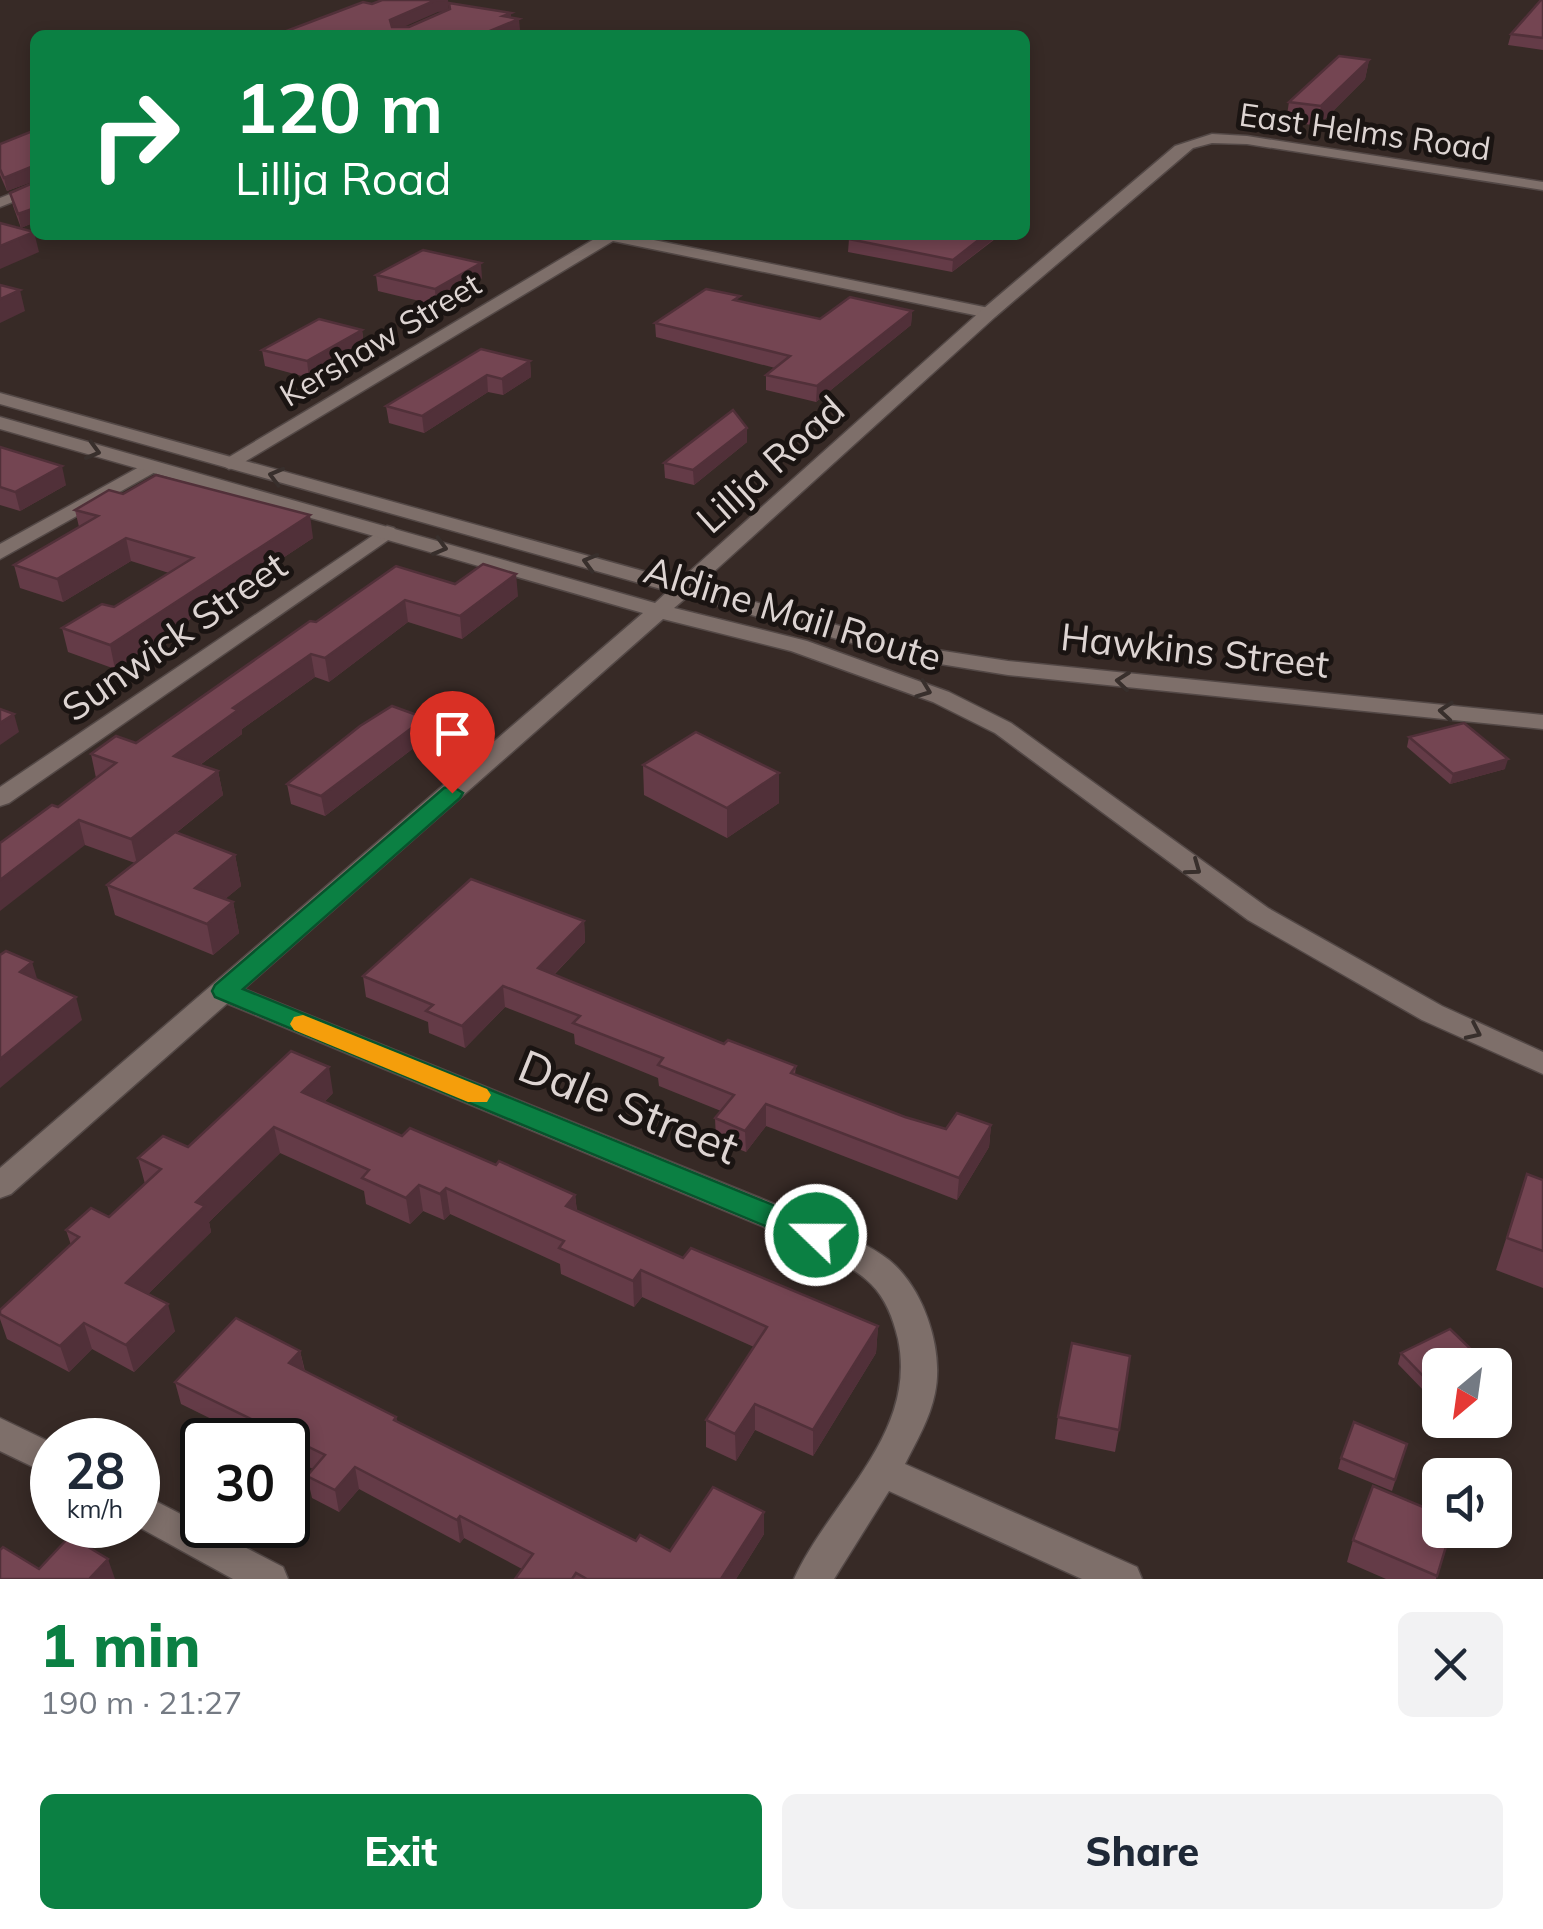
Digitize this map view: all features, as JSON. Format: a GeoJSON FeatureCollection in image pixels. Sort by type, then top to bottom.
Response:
{"type":"FeatureCollection","features":[{"type":"Feature","properties":{"kind":"street","name":"East Helms Road"},"geometry":{"type":"LineString","coordinates":[[1180,148],[1190,142],[1233,138],[1543,186]]}},
{"type":"Feature","properties":{"kind":"street","name":"Lillja Road"},"geometry":{"type":"LineString","coordinates":[[0,1186],[659,611],[1180,148]]}},
{"type":"Feature","properties":{"kind":"street"},"geometry":{"type":"LineString","coordinates":[[0,202],[30,190]]}},
{"type":"Feature","properties":{"kind":"street","name":"Kershaw Street"},"geometry":{"type":"LineString","coordinates":[[230,463],[605,240]]}},
{"type":"Feature","properties":{"kind":"street"},"geometry":{"type":"LineString","coordinates":[[632,240],[990,313]]}},
{"type":"Feature","properties":{"kind":"street","name":"Aldine Mail Route"},"geometry":{"type":"LineString","coordinates":[[0,398],[844,634]]}},
{"type":"Feature","properties":{"kind":"street","name":"Aldine Mail Route"},"geometry":{"type":"LineString","coordinates":[[0,423],[659,611],[826,654],[941,697],[1003,728],[1258,914],[1432,1013],[1541,1057]]}},
{"type":"Feature","properties":{"kind":"street"},"geometry":{"type":"LineString","coordinates":[[0,553],[150,467]]}},
{"type":"Feature","properties":{"kind":"street","name":"Sunwick Street"},"geometry":{"type":"LineString","coordinates":[[0,798],[387,532]]}},
{"type":"Feature","properties":{"kind":"street","name":"Hawkins Street"},"geometry":{"type":"LineString","coordinates":[[844,634],[909,652],[1008,668],[1543,722]]}},
{"type":"Feature","properties":{"kind":"street","name":"Dale Street"},"geometry":{"type":"LineString","coordinates":[[224,991],[816,1235],[883,1274],[914,1330],[918,1390],[880,1470],[813,1579]]}},
{"type":"Feature","properties":{"kind":"street"},"geometry":{"type":"LineString","coordinates":[[0,1433],[30,1449]]}},
{"type":"Feature","properties":{"kind":"street"},"geometry":{"type":"LineString","coordinates":[[880,1470],[1123,1579]]}},
{"type":"Feature","properties":{"kind":"street"},"geometry":{"type":"LineString","coordinates":[[160,1520],[269,1579]]}},
{"type":"Feature","properties":{"kind":"building"},"geometry":{"type":"Polygon","coordinates":[[[382,0],[436,0],[390,20],[392,27],[409,27],[450,9],[449,3],[511,13],[503,16],[519,19],[492,30],[289,30],[363,2],[382,0]]]}},
{"type":"Feature","properties":{"kind":"building"},"geometry":{"type":"Polygon","coordinates":[[[1541,0],[1543,38],[1511,34],[1541,0]]]}},
{"type":"Feature","properties":{"kind":"building"},"geometry":{"type":"Polygon","coordinates":[[[1339,56],[1369,60],[1321,106],[1289,102],[1339,56]]]}},
{"type":"Feature","properties":{"kind":"building"},"geometry":{"type":"Polygon","coordinates":[[[30,132],[30,167],[4,178],[0,144],[30,132]]]}},
{"type":"Feature","properties":{"kind":"building"},"geometry":{"type":"Polygon","coordinates":[[[30,184],[30,210],[18,214],[10,193],[30,184]]]}},
{"type":"Feature","properties":{"kind":"building"},"geometry":{"type":"Polygon","coordinates":[[[0,223],[30,231],[30,234],[0,246],[0,223]]]}},
{"type":"Feature","properties":{"kind":"building"},"geometry":{"type":"Polygon","coordinates":[[[854,240],[979,240],[953,260],[854,240]]]}},
{"type":"Feature","properties":{"kind":"building"},"geometry":{"type":"Polygon","coordinates":[[[423,250],[481,263],[435,289],[376,275],[423,250]]]}},
{"type":"Feature","properties":{"kind":"building"},"geometry":{"type":"Polygon","coordinates":[[[0,285],[20,290],[0,299],[0,285]]]}},
{"type":"Feature","properties":{"kind":"building"},"geometry":{"type":"Polygon","coordinates":[[[706,289],[740,296],[734,300],[820,319],[850,297],[912,311],[817,386],[766,375],[790,356],[655,323],[706,289]]]}},
{"type":"Feature","properties":{"kind":"building"},"geometry":{"type":"Polygon","coordinates":[[[319,319],[362,330],[307,361],[262,350],[319,319]]]}},
{"type":"Feature","properties":{"kind":"building"},"geometry":{"type":"Polygon","coordinates":[[[481,349],[530,361],[502,379],[487,375],[422,416],[386,406],[481,349]]]}},
{"type":"Feature","properties":{"kind":"building"},"geometry":{"type":"Polygon","coordinates":[[[733,410],[747,428],[693,470],[664,463],[733,410]]]}},
{"type":"Feature","properties":{"kind":"building"},"geometry":{"type":"Polygon","coordinates":[[[0,447],[62,466],[15,492],[0,487],[0,447]]]}},
{"type":"Feature","properties":{"kind":"building"},"geometry":{"type":"Polygon","coordinates":[[[156,475],[310,515],[110,645],[62,628],[102,604],[114,607],[193,558],[126,538],[57,579],[14,565],[98,516],[75,510],[109,490],[123,494],[156,475]]]}},
{"type":"Feature","properties":{"kind":"building"},"geometry":{"type":"Polygon","coordinates":[[[483,564],[516,574],[460,616],[405,600],[325,658],[311,654],[233,708],[238,710],[174,756],[218,771],[131,839],[79,820],[0,880],[0,843],[52,805],[58,807],[116,763],[91,754],[116,736],[136,743],[396,566],[455,584],[483,564]]]}},
{"type":"Feature","properties":{"kind":"building"},"geometry":{"type":"Polygon","coordinates":[[[392,706],[425,718],[321,796],[287,784],[360,726],[392,706]]]}},
{"type":"Feature","properties":{"kind":"building"},"geometry":{"type":"Polygon","coordinates":[[[0,709],[14,714],[0,723],[0,709]]]}},
{"type":"Feature","properties":{"kind":"building"},"geometry":{"type":"Polygon","coordinates":[[[1464,723],[1508,759],[1453,774],[1409,737],[1464,723]]]}},
{"type":"Feature","properties":{"kind":"building"},"geometry":{"type":"Polygon","coordinates":[[[696,732],[779,773],[727,808],[643,765],[696,732]]]}},
{"type":"Feature","properties":{"kind":"building"},"geometry":{"type":"Polygon","coordinates":[[[175,832],[235,855],[195,888],[233,902],[207,924],[107,885],[175,832]]]}},
{"type":"Feature","properties":{"kind":"building"},"geometry":{"type":"Polygon","coordinates":[[[471,879],[584,921],[538,968],[724,1044],[728,1040],[796,1066],[791,1073],[905,1117],[946,1129],[957,1113],[991,1125],[959,1178],[766,1104],[745,1131],[715,1118],[734,1095],[658,1065],[663,1058],[573,1023],[580,1016],[503,986],[462,1026],[426,1011],[433,1005],[363,976],[471,879]]]}},
{"type":"Feature","properties":{"kind":"building"},"geometry":{"type":"Polygon","coordinates":[[[6,951],[32,962],[20,972],[76,997],[0,1059],[0,955],[6,951]]]}},
{"type":"Feature","properties":{"kind":"building"},"geometry":{"type":"Polygon","coordinates":[[[291,1051],[329,1067],[302,1092],[402,1136],[410,1128],[496,1165],[499,1161],[575,1195],[566,1206],[683,1258],[691,1248],[878,1326],[813,1430],[755,1404],[735,1434],[706,1420],[767,1327],[641,1270],[633,1281],[559,1248],[564,1241],[446,1188],[440,1194],[419,1185],[406,1198],[362,1178],[369,1170],[274,1127],[196,1202],[205,1206],[126,1283],[168,1304],[126,1345],[84,1323],[60,1346],[0,1314],[79,1237],[66,1230],[91,1208],[109,1217],[161,1169],[138,1158],[163,1136],[188,1147],[291,1051]]]}},
{"type":"Feature","properties":{"kind":"building"},"geometry":{"type":"Polygon","coordinates":[[[1527,1174],[1543,1180],[1543,1251],[1507,1238],[1527,1174]]]}},
{"type":"Feature","properties":{"kind":"building"},"geometry":{"type":"Polygon","coordinates":[[[236,1318],[300,1351],[289,1363],[636,1541],[640,1535],[670,1551],[713,1487],[764,1512],[721,1579],[587,1579],[576,1573],[572,1579],[515,1579],[533,1554],[460,1516],[457,1520],[355,1467],[335,1490],[310,1478],[325,1455],[310,1448],[310,1418],[249,1418],[175,1382],[236,1318]]]}},
{"type":"Feature","properties":{"kind":"building"},"geometry":{"type":"Polygon","coordinates":[[[1450,1329],[1470,1348],[1422,1348],[1422,1375],[1401,1353],[1450,1329]]]}},
{"type":"Feature","properties":{"kind":"building"},"geometry":{"type":"Polygon","coordinates":[[[1072,1343],[1130,1356],[1119,1430],[1058,1417],[1072,1343]]]}},
{"type":"Feature","properties":{"kind":"building"},"geometry":{"type":"Polygon","coordinates":[[[1354,1422],[1407,1444],[1395,1480],[1341,1458],[1354,1422]]]}},
{"type":"Feature","properties":{"kind":"building"},"geometry":{"type":"Polygon","coordinates":[[[1373,1486],[1422,1506],[1422,1548],[1446,1548],[1437,1576],[1353,1540],[1373,1486]]]}},
{"type":"Feature","properties":{"kind":"building"},"geometry":{"type":"Polygon","coordinates":[[[3,1547],[39,1569],[59,1548],[90,1548],[108,1559],[89,1579],[0,1579],[0,1550],[3,1547]]]}},
{"type":"Feature","properties":{"kind":"slow traffic"},"geometry":{"type":"LineString","coordinates":[[303,1024],[477,1095]]}},
{"type":"Feature","properties":{"kind":"route"},"geometry":{"type":"LineString","coordinates":[[452,793],[224,991],[816,1235]]}}]}
